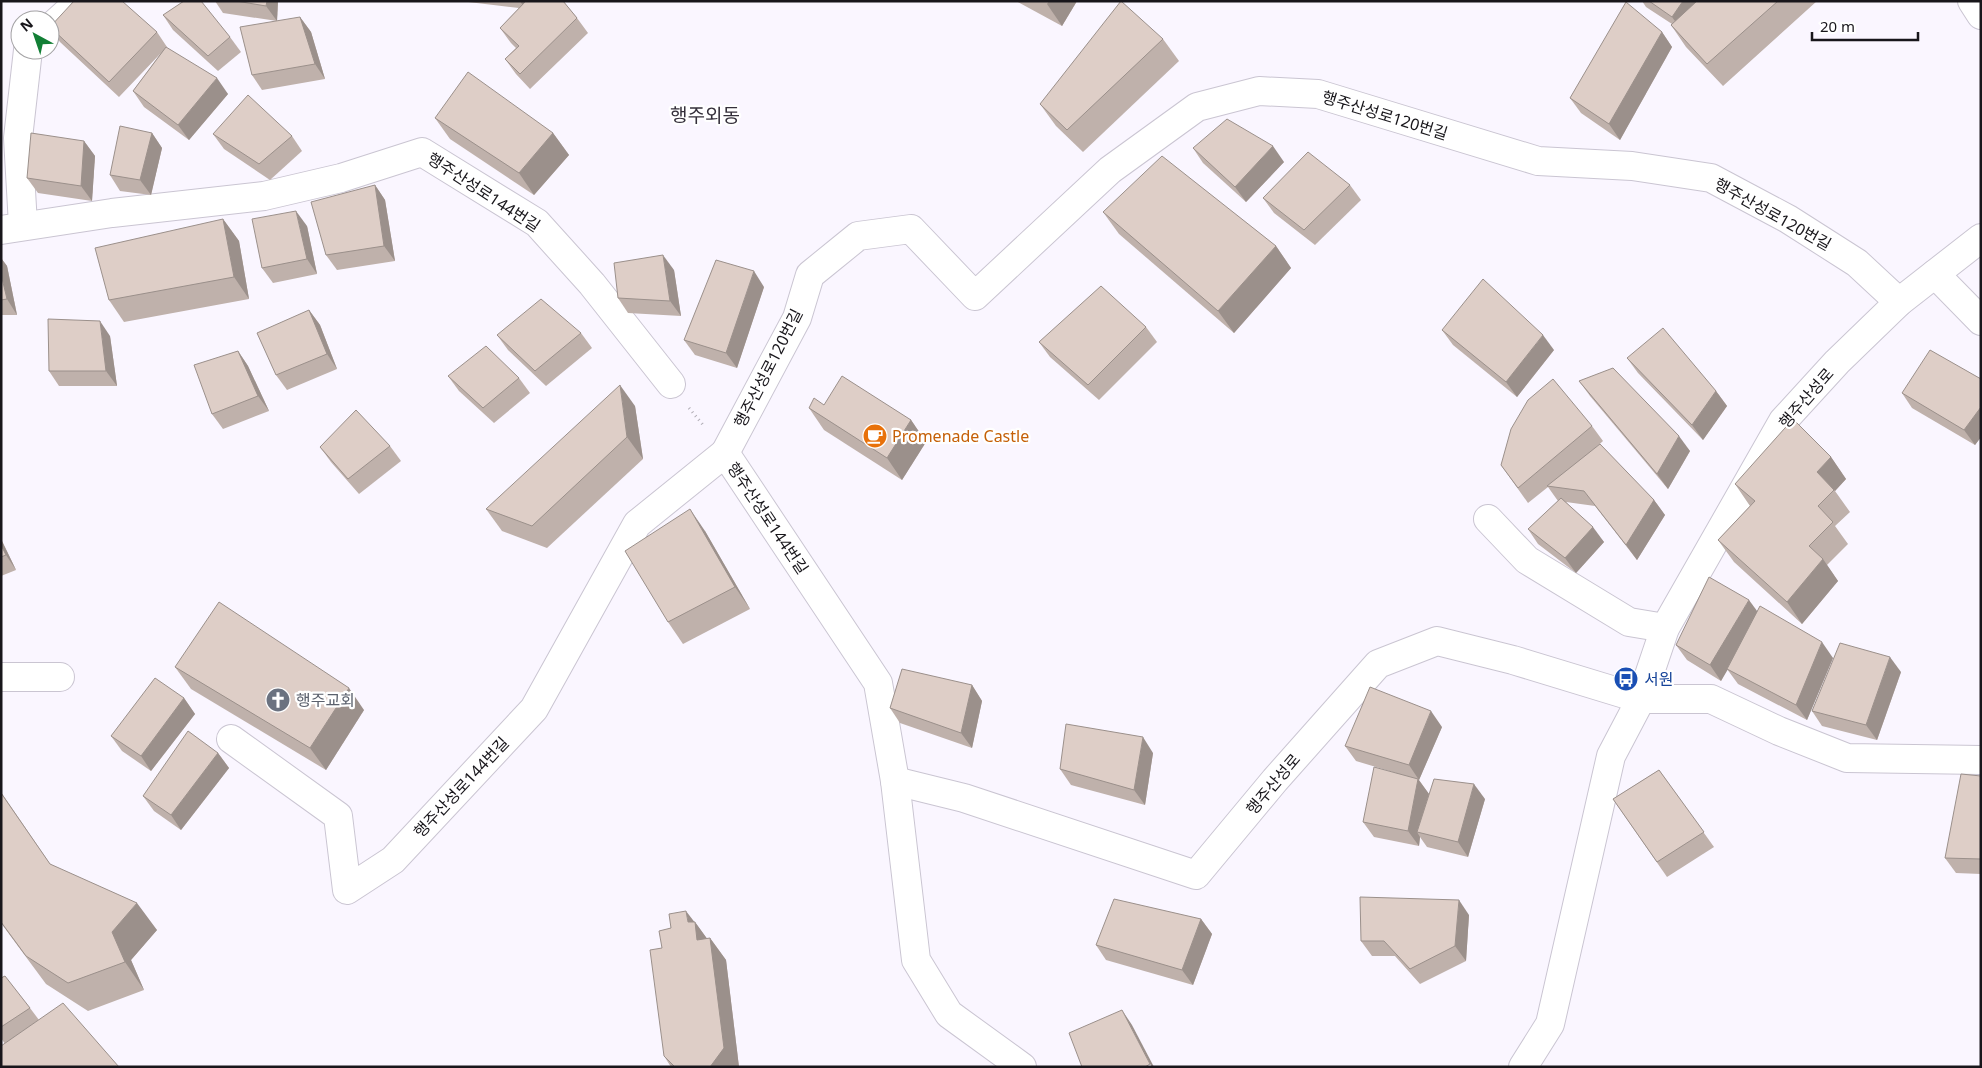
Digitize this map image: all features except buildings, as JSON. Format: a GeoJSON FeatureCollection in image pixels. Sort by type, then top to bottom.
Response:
{"type":"FeatureCollection","features":[{"type":"Feature","properties":{"kind":"street"},"geometry":{"type":"LineString","coordinates":[[60,19],[71,9],[72,1]]}},
{"type":"Feature","properties":{"kind":"street"},"geometry":{"type":"LineString","coordinates":[[1972,1],[1981,15]]}},
{"type":"Feature","properties":{"kind":"street","name":"행주산성로144번길"},"geometry":{"type":"LineString","coordinates":[[27,60],[18,138],[12,227],[264,196],[341,178],[422,152],[537,223],[592,284],[670,384]]}},
{"type":"Feature","properties":{"kind":"street","name":"행주산성로120번길"},"geometry":{"type":"LineString","coordinates":[[725,453],[796,318],[810,275],[858,236],[911,229],[976,296],[1110,170],[1197,107],[1259,91],[1318,94],[1538,161],[1632,166],[1711,178],[1788,219],[1857,262],[1899,302]]}},
{"type":"Feature","properties":{"kind":"street","name":"행주산성로"},"geometry":{"type":"LineString","coordinates":[[1523,1067],[1550,1024],[1611,756],[1641,699],[1665,628],[1783,421],[1837,362],[1899,302],[1981,238]]}},
{"type":"Feature","properties":{"kind":"street"},"geometry":{"type":"LineString","coordinates":[[1935,274],[1981,321]]}},
{"type":"Feature","properties":{"kind":"street","name":"행주산성로144번길"},"geometry":{"type":"LineString","coordinates":[[231,739],[338,816],[346,890],[393,860],[534,710],[637,524],[725,453],[878,683],[895,781],[916,960],[949,1014],[1022,1067]]}},
{"type":"Feature","properties":{"kind":"street"},"geometry":{"type":"LineString","coordinates":[[1488,519],[1527,560],[1535,565],[1629,622],[1665,628]]}},
{"type":"Feature","properties":{"kind":"street","name":"행주산성로"},"geometry":{"type":"LineString","coordinates":[[895,781],[964,798],[1196,875],[1275,780],[1378,664],[1436,641],[1513,660],[1641,699],[1711,699],[1779,731],[1847,758],[1981,760]]}},
{"type":"Feature","properties":{"kind":"street"},"geometry":{"type":"LineString","coordinates":[[1,677],[60,677]]}},
{"type":"Feature","properties":{"kind":"path"},"geometry":{"type":"LineString","coordinates":[[670,384],[725,453]]}},
{"type":"Feature","properties":{"kind":"place","name":"Promenade Castle"},"geometry":{"type":"Point","coordinates":[875,436]}},
{"type":"Feature","properties":{"kind":"place","name":"서원"},"geometry":{"type":"Point","coordinates":[1626,679]}},
{"type":"Feature","properties":{"kind":"place","name":"행주교회"},"geometry":{"type":"Point","coordinates":[278,700]}},
{"type":"Feature","properties":{"kind":"district","name":"행주외동"},"geometry":{"type":"Point","coordinates":[705,115]}}]}
